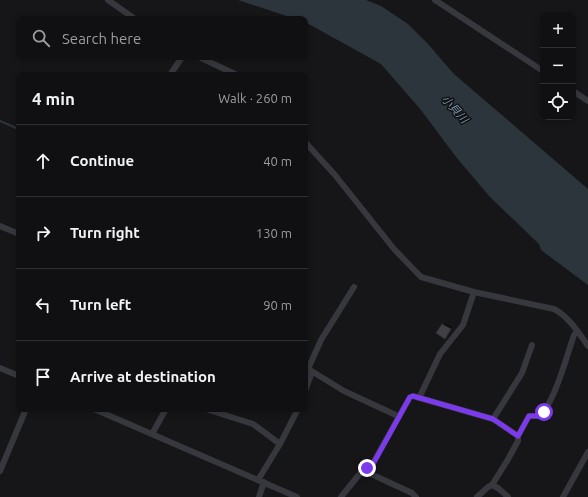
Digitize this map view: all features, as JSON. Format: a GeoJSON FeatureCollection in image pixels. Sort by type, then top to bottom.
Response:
{"type":"FeatureCollection","features":[{"type":"Feature","properties":{"kind":"street"},"geometry":{"type":"LineString","coordinates":[[108,0],[131,16]]}},
{"type":"Feature","properties":{"kind":"street"},"geometry":{"type":"LineString","coordinates":[[436,0],[540,69]]}},
{"type":"Feature","properties":{"kind":"street"},"geometry":{"type":"LineString","coordinates":[[172,72],[180,60]]}},
{"type":"Feature","properties":{"kind":"street"},"geometry":{"type":"LineString","coordinates":[[205,60],[231,72]]}},
{"type":"Feature","properties":{"kind":"street"},"geometry":{"type":"LineString","coordinates":[[576,93],[588,101]]}},
{"type":"Feature","properties":{"kind":"street"},"geometry":{"type":"LineString","coordinates":[[308,145],[335,175],[394,249],[421,277],[474,292],[554,309],[558,311],[577,331],[588,346]]}},
{"type":"Feature","properties":{"kind":"street"},"geometry":{"type":"LineString","coordinates":[[0,226],[16,233]]}},
{"type":"Feature","properties":{"kind":"street"},"geometry":{"type":"LineString","coordinates":[[354,287],[321,340],[309,370],[344,391],[398,416]]}},
{"type":"Feature","properties":{"kind":"street"},"geometry":{"type":"LineString","coordinates":[[419,398],[440,354],[463,325],[474,292]]}},
{"type":"Feature","properties":{"kind":"street"},"geometry":{"type":"LineString","coordinates":[[477,497],[492,485],[518,441],[518,436],[529,416],[538,416],[547,409],[574,335],[577,331]]}},
{"type":"Feature","properties":{"kind":"street"},"geometry":{"type":"LineString","coordinates":[[493,419],[522,373],[532,345]]}},
{"type":"Feature","properties":{"kind":"street"},"geometry":{"type":"LineString","coordinates":[[0,368],[16,375]]}},
{"type":"Feature","properties":{"kind":"street"},"geometry":{"type":"LineString","coordinates":[[341,497],[362,471],[373,464],[398,416],[410,397],[413,396],[493,419],[518,436]]}},
{"type":"Feature","properties":{"kind":"street"},"geometry":{"type":"LineString","coordinates":[[0,471],[25,412]]}},
{"type":"Feature","properties":{"kind":"street"},"geometry":{"type":"LineString","coordinates":[[102,412],[297,497]]}},
{"type":"Feature","properties":{"kind":"street"},"geometry":{"type":"LineString","coordinates":[[152,434],[164,412]]}},
{"type":"Feature","properties":{"kind":"street"},"geometry":{"type":"LineString","coordinates":[[215,412],[253,424],[280,444]]}},
{"type":"Feature","properties":{"kind":"street"},"geometry":{"type":"LineString","coordinates":[[259,497],[261,481],[296,412]]}},
{"type":"Feature","properties":{"kind":"street"},"geometry":{"type":"LineString","coordinates":[[563,497],[588,452]]}},
{"type":"Feature","properties":{"kind":"street"},"geometry":{"type":"LineString","coordinates":[[367,468],[371,474],[412,493],[416,497]]}},
{"type":"Feature","properties":{"kind":"street"},"geometry":{"type":"LineString","coordinates":[[492,485],[508,497]]}},
{"type":"Feature","properties":{"kind":"water","name":"小貝川"},"geometry":{"type":"Polygon","coordinates":[[[238,0],[366,0],[381,6],[408,24],[454,74],[588,189],[588,285],[541,250],[539,244],[490,197],[456,157],[421,110],[381,64],[308,24],[308,16],[287,16],[238,0]]]}},
{"type":"Feature","properties":{"kind":"building"},"geometry":{"type":"Polygon","coordinates":[[[442,324],[451,329],[445,339],[436,333],[442,324]]]}},
{"type":"Feature","properties":{"kind":"waterway"},"geometry":{"type":"LineString","coordinates":[[0,121],[16,128]]}},
{"type":"Feature","properties":{"kind":"route"},"geometry":{"type":"LineString","coordinates":[[367,468],[373,464],[398,416],[410,397],[413,396],[493,419],[518,436],[529,416],[542,415],[544,412]]}}]}
